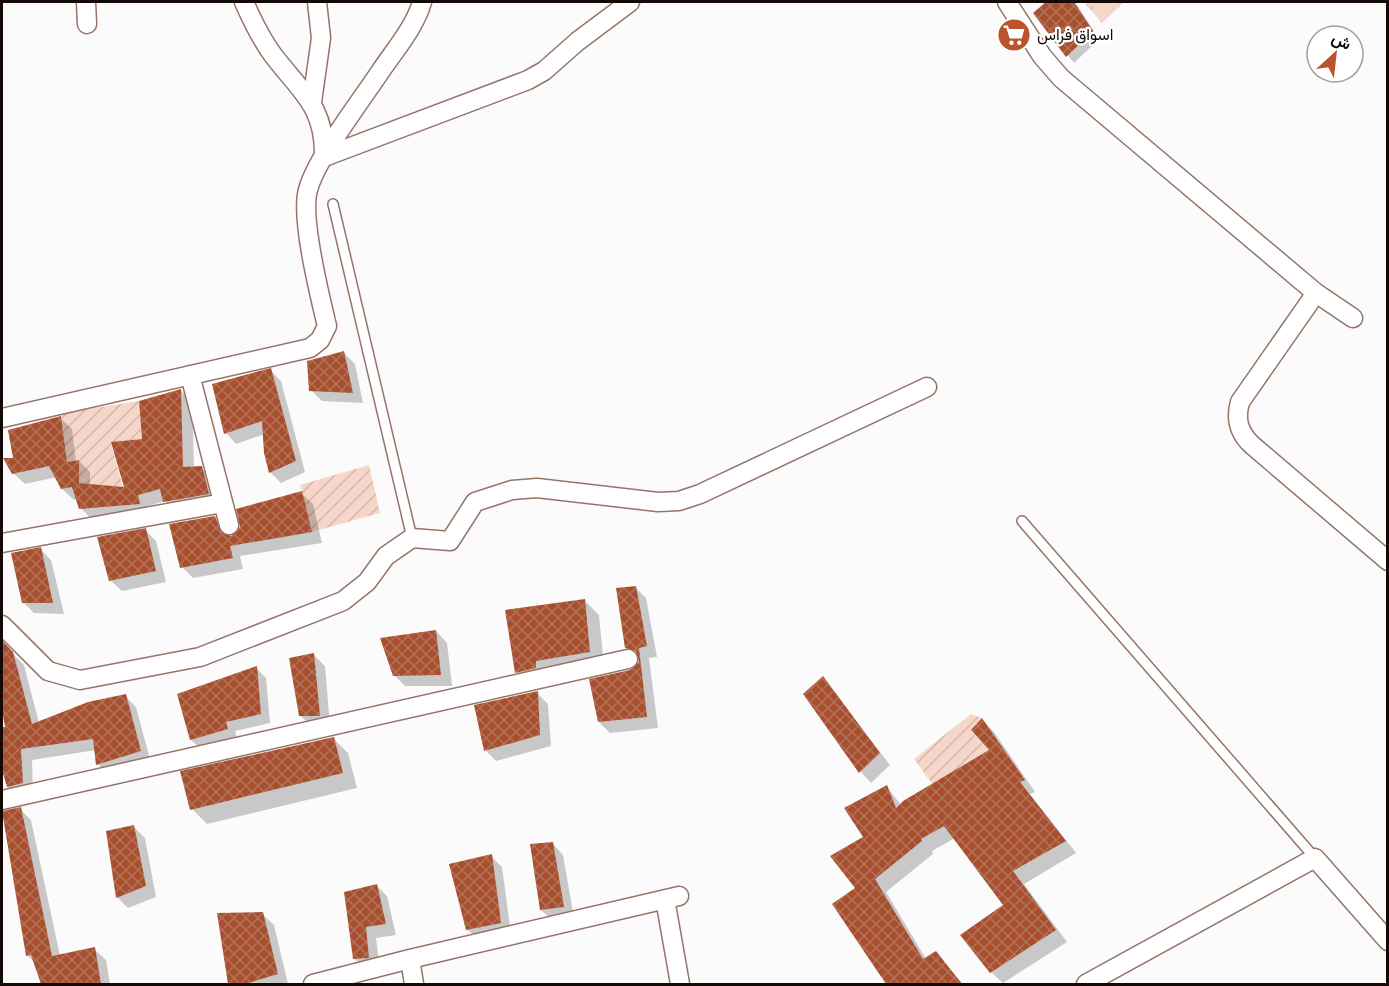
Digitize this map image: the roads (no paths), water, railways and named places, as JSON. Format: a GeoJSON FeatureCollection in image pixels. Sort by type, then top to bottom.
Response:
{"type":"FeatureCollection","features":[{"type":"Feature","properties":{"kind":"street"},"geometry":{"type":"LineString","coordinates":[[86,2],[87,24]]}},
{"type":"Feature","properties":{"kind":"street"},"geometry":{"type":"LineString","coordinates":[[244,2],[272,54],[312,102],[323,128],[324,157]]}},
{"type":"Feature","properties":{"kind":"street"},"geometry":{"type":"LineString","coordinates":[[312,102],[321,38],[317,2]]}},
{"type":"Feature","properties":{"kind":"street"},"geometry":{"type":"LineString","coordinates":[[2,418],[310,348],[320,340],[327,326],[305,201],[308,188],[324,157],[406,32],[422,2]]}},
{"type":"Feature","properties":{"kind":"street"},"geometry":{"type":"LineString","coordinates":[[324,157],[528,80],[544,71],[578,41],[630,2]]}},
{"type":"Feature","properties":{"kind":"street"},"geometry":{"type":"LineString","coordinates":[[1016,5],[1061,78],[1316,293],[1353,318]]}},
{"type":"Feature","properties":{"kind":"street"},"geometry":{"type":"LineString","coordinates":[[1316,293],[1240,402],[1237,421],[1245,439],[1388,561]]}},
{"type":"Feature","properties":{"kind":"street"},"geometry":{"type":"LineString","coordinates":[[190,375],[229,525]]}},
{"type":"Feature","properties":{"kind":"street"},"geometry":{"type":"LineString","coordinates":[[2,625],[48,671],[80,680],[200,657],[343,601],[367,582],[386,556],[412,537],[450,541],[475,502],[512,490],[537,488],[658,502],[690,498],[927,387]]}},
{"type":"Feature","properties":{"kind":"street"},"geometry":{"type":"LineString","coordinates":[[2,543],[223,503]]}},
{"type":"Feature","properties":{"kind":"street"},"geometry":{"type":"LineString","coordinates":[[2,800],[628,659]]}},
{"type":"Feature","properties":{"kind":"street"},"geometry":{"type":"LineString","coordinates":[[1086,984],[1315,858],[1388,941]]}},
{"type":"Feature","properties":{"kind":"street"},"geometry":{"type":"LineString","coordinates":[[313,984],[672,897],[680,984]]}},
{"type":"Feature","properties":{"kind":"street"},"geometry":{"type":"LineString","coordinates":[[410,959],[414,984]]}},
{"type":"Feature","properties":{"kind":"lane"},"geometry":{"type":"LineString","coordinates":[[333,204],[412,537]]}},
{"type":"Feature","properties":{"kind":"lane"},"geometry":{"type":"LineString","coordinates":[[1022,521],[1315,858]]}},
{"type":"Feature","properties":{"kind":"place","name":"اسواق فراس"},"geometry":{"type":"Point","coordinates":[1014,35]}}]}
